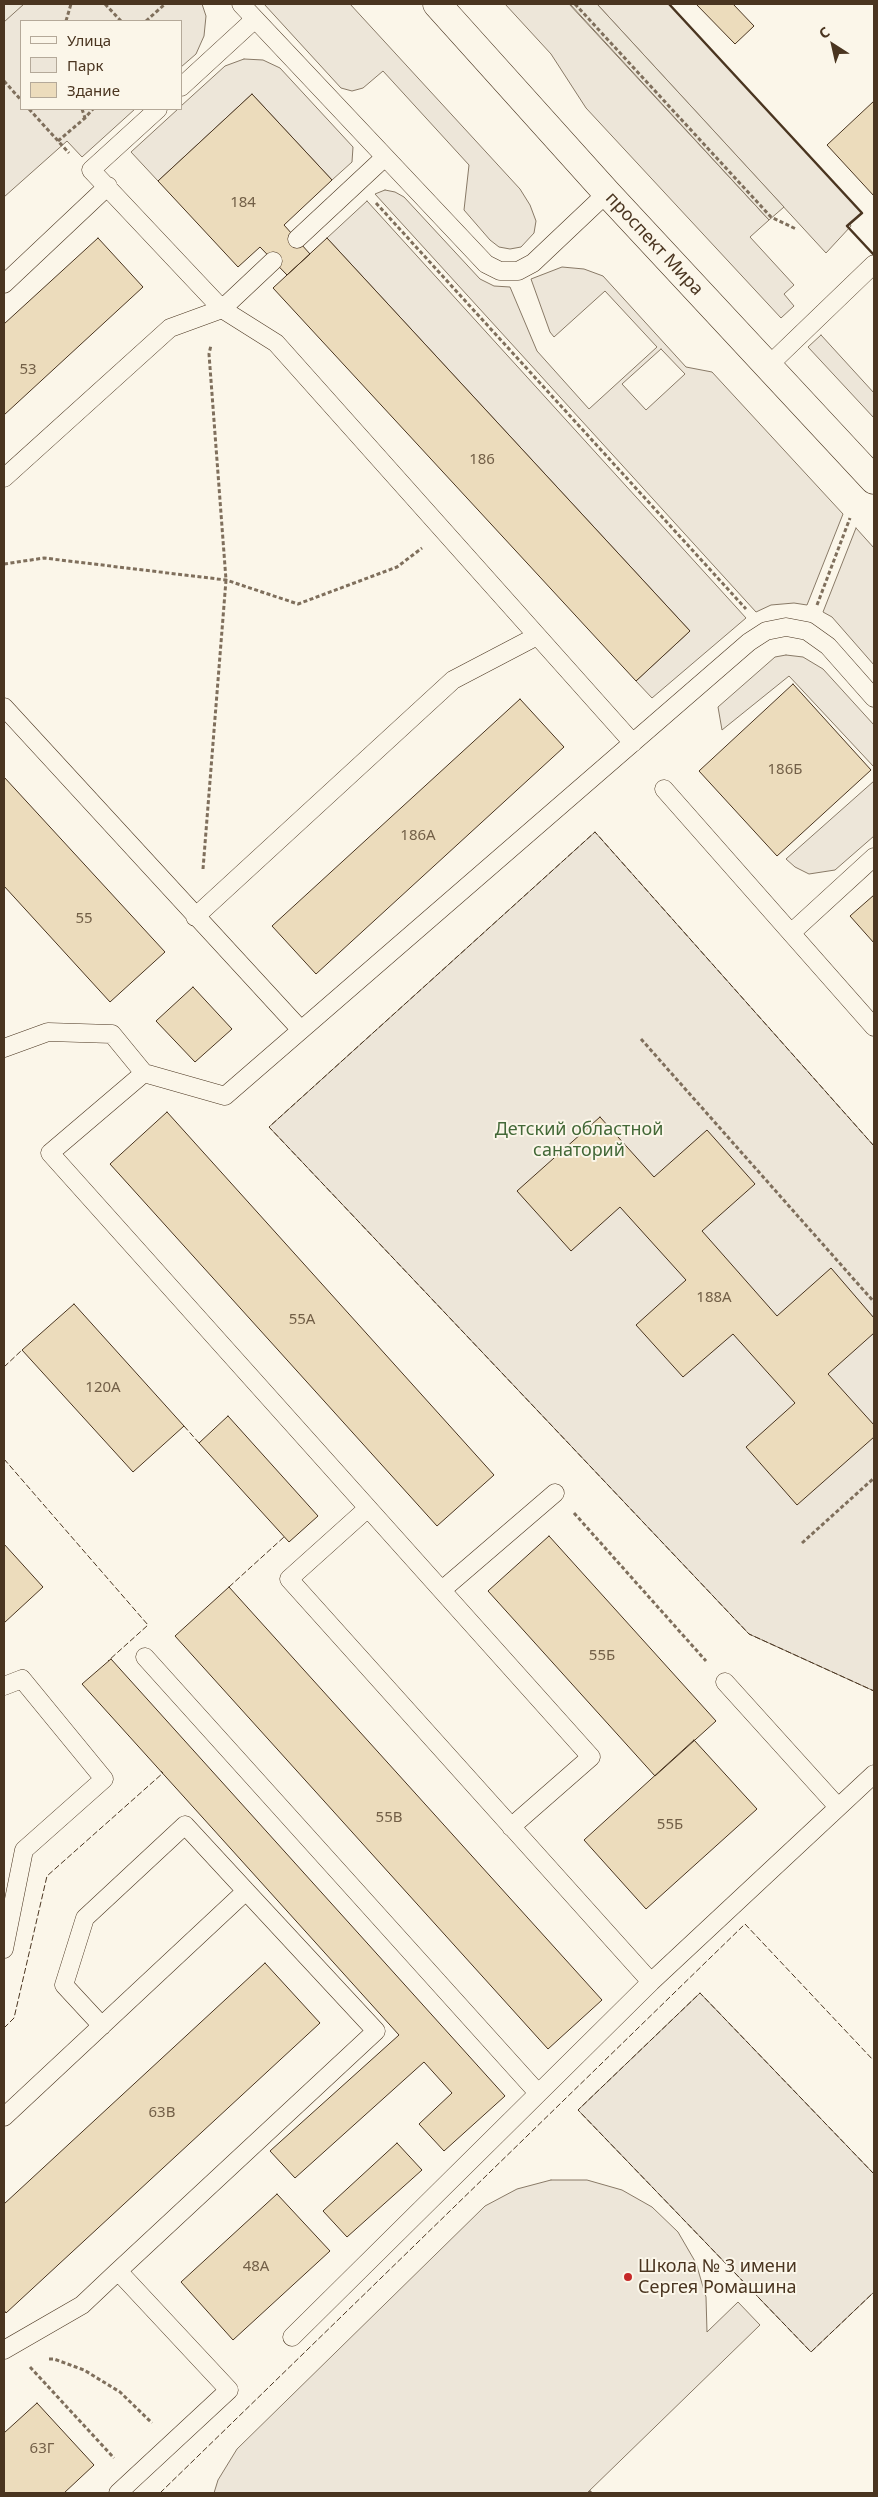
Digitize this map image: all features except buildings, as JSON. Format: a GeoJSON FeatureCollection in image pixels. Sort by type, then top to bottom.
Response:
{"type":"FeatureCollection","features":[{"type":"Feature","properties":{"kind":"main road","name":"проспект Мира"},"geometry":{"type":"LineString","coordinates":[[436,4],[607,193],[874,480]]}},
{"type":"Feature","properties":{"kind":"lane"},"geometry":{"type":"LineString","coordinates":[[241,4],[486,264],[500,271],[518,271],[533,263],[607,193]]}},
{"type":"Feature","properties":{"kind":"lane"},"geometry":{"type":"LineString","coordinates":[[182,86],[255,19]]}},
{"type":"Feature","properties":{"kind":"lane"},"geometry":{"type":"LineString","coordinates":[[157,110],[91,170],[222,309],[276,344],[633,743]]}},
{"type":"Feature","properties":{"kind":"lane"},"geometry":{"type":"LineString","coordinates":[[297,239],[385,157]]}},
{"type":"Feature","properties":{"kind":"lane"},"geometry":{"type":"LineString","coordinates":[[4,284],[108,186]]}},
{"type":"Feature","properties":{"kind":"lane"},"geometry":{"type":"LineString","coordinates":[[4,478],[170,328],[222,309],[273,261]]}},
{"type":"Feature","properties":{"kind":"lane"},"geometry":{"type":"LineString","coordinates":[[768,366],[874,264]]}},
{"type":"Feature","properties":{"kind":"lane"},"geometry":{"type":"LineString","coordinates":[[4,1048],[48,1032],[112,1034],[144,1072],[225,1096],[749,642],[766,631],[786,627],[807,631],[828,646],[874,698]]}},
{"type":"Feature","properties":{"kind":"lane"},"geometry":{"type":"LineString","coordinates":[[195,917],[453,680],[537,636]]}},
{"type":"Feature","properties":{"kind":"lane"},"geometry":{"type":"LineString","coordinates":[[4,707],[195,917],[301,1030]]}},
{"type":"Feature","properties":{"kind":"lane"},"geometry":{"type":"LineString","coordinates":[[664,789],[874,1027]]}},
{"type":"Feature","properties":{"kind":"lane"},"geometry":{"type":"LineString","coordinates":[[791,933],[874,857]]}},
{"type":"Feature","properties":{"kind":"lane"},"geometry":{"type":"LineString","coordinates":[[144,1072],[50,1153],[591,1757],[511,1827]]}},
{"type":"Feature","properties":{"kind":"lane"},"geometry":{"type":"LineString","coordinates":[[442,1590],[555,1493]]}},
{"type":"Feature","properties":{"kind":"lane"},"geometry":{"type":"LineString","coordinates":[[368,1508],[289,1579],[651,1982]]}},
{"type":"Feature","properties":{"kind":"lane"},"geometry":{"type":"LineString","coordinates":[[145,1657],[538,2094]]}},
{"type":"Feature","properties":{"kind":"lane"},"geometry":{"type":"LineString","coordinates":[[4,1686],[22,1679],[104,1780],[24,1850],[4,1949]]}},
{"type":"Feature","properties":{"kind":"lane"},"geometry":{"type":"LineString","coordinates":[[725,1682],[838,1807]]}},
{"type":"Feature","properties":{"kind":"lane"},"geometry":{"type":"LineString","coordinates":[[292,2337],[651,1982],[874,1774]]}},
{"type":"Feature","properties":{"kind":"lane"},"geometry":{"type":"LineString","coordinates":[[4,2350],[82,2306],[376,2031],[185,1825],[84,1918],[64,1985],[102,2026]]}},
{"type":"Feature","properties":{"kind":"lane"},"geometry":{"type":"LineString","coordinates":[[4,2117],[246,1891]]}},
{"type":"Feature","properties":{"kind":"lane"},"geometry":{"type":"LineString","coordinates":[[118,2271],[229,2390],[118,2493]]}},
{"type":"Feature","properties":{"kind":"path"},"geometry":{"type":"LineString","coordinates":[[66,20],[72,4]]}},
{"type":"Feature","properties":{"kind":"path"},"geometry":{"type":"LineString","coordinates":[[105,4],[119,20]]}},
{"type":"Feature","properties":{"kind":"path"},"geometry":{"type":"LineString","coordinates":[[147,20],[165,4]]}},
{"type":"Feature","properties":{"kind":"path"},"geometry":{"type":"LineString","coordinates":[[575,4],[771,217],[796,229]]}},
{"type":"Feature","properties":{"kind":"path"},"geometry":{"type":"LineString","coordinates":[[4,81],[20,99]]}},
{"type":"Feature","properties":{"kind":"path"},"geometry":{"type":"LineString","coordinates":[[30,110],[77,162],[91,170]]}},
{"type":"Feature","properties":{"kind":"path"},"geometry":{"type":"LineString","coordinates":[[82,110],[86,118]]}},
{"type":"Feature","properties":{"kind":"path"},"geometry":{"type":"LineString","coordinates":[[58,141],[86,118],[92,110]]}},
{"type":"Feature","properties":{"kind":"path"},"geometry":{"type":"LineString","coordinates":[[358,183],[746,610]]}},
{"type":"Feature","properties":{"kind":"path"},"geometry":{"type":"LineString","coordinates":[[195,917],[204,864],[226,580],[209,354],[222,309]]}},
{"type":"Feature","properties":{"kind":"path"},"geometry":{"type":"LineString","coordinates":[[815,610],[850,518]]}},
{"type":"Feature","properties":{"kind":"path"},"geometry":{"type":"LineString","coordinates":[[4,564],[44,558],[226,580],[298,604],[397,567],[444,531]]}},
{"type":"Feature","properties":{"kind":"path"},"geometry":{"type":"LineString","coordinates":[[641,1039],[874,1302]]}},
{"type":"Feature","properties":{"kind":"path"},"geometry":{"type":"LineString","coordinates":[[802,1543],[874,1478]]}},
{"type":"Feature","properties":{"kind":"path"},"geometry":{"type":"LineString","coordinates":[[555,1493],[725,1682]]}},
{"type":"Feature","properties":{"kind":"path"},"geometry":{"type":"LineString","coordinates":[[45,2360],[54,2359],[84,2370],[120,2392],[173,2442]]}},
{"type":"Feature","properties":{"kind":"path"},"geometry":{"type":"LineString","coordinates":[[36,2362],[26,2363],[133,2479]]}},
{"type":"Feature","properties":{"kind":"green space"},"geometry":{"type":"Polygon","coordinates":[[[23,4],[202,4],[206,16],[204,36],[196,54],[182,66],[182,20],[20,20],[20,110],[134,110],[82,157],[67,141],[4,197],[4,21],[23,4]]]}},
{"type":"Feature","properties":{"kind":"green space"},"geometry":{"type":"Polygon","coordinates":[[[264,4],[350,4],[520,189],[530,205],[536,221],[534,233],[521,247],[510,249],[499,247],[490,240],[464,210],[469,165],[383,71],[363,88],[352,91],[341,88],[264,4]]]}},
{"type":"Feature","properties":{"kind":"green space"},"geometry":{"type":"Polygon","coordinates":[[[505,4],[569,4],[769,220],[750,237],[794,285],[784,294],[794,306],[781,318],[586,108],[551,54],[505,4]]]}},
{"type":"Feature","properties":{"kind":"green space"},"geometry":{"type":"Polygon","coordinates":[[[597,4],[669,4],[862,213],[850,224],[851,226],[826,253],[597,4]]]}},
{"type":"Feature","properties":{"kind":"green space"},"geometry":{"type":"Polygon","coordinates":[[[244,59],[263,60],[280,68],[353,147],[352,162],[332,180],[252,94],[158,181],[131,152],[177,110],[182,110],[182,105],[225,66],[244,59]]]}},
{"type":"Feature","properties":{"kind":"green space"},"geometry":{"type":"Polygon","coordinates":[[[385,190],[395,192],[404,197],[480,279],[494,286],[510,287],[537,351],[589,409],[657,347],[605,291],[554,337],[550,332],[531,279],[562,267],[584,269],[603,276],[686,367],[712,372],[843,514],[807,605],[794,603],[771,605],[756,612],[375,194],[385,190]],[[661,349],[622,384],[646,410],[685,374],[661,349]]]}},
{"type":"Feature","properties":{"kind":"green space"},"geometry":{"type":"Polygon","coordinates":[[[367,201],[746,618],[652,698],[636,681],[690,631],[327,238],[367,201]]]}},
{"type":"Feature","properties":{"kind":"green space"},"geometry":{"type":"Polygon","coordinates":[[[821,335],[874,393],[874,418],[808,347],[821,335]]]}},
{"type":"Feature","properties":{"kind":"green space"},"geometry":{"type":"Polygon","coordinates":[[[856,528],[874,548],[874,665],[832,617],[823,612],[856,528]]]}},
{"type":"Feature","properties":{"kind":"green space"},"geometry":{"type":"Polygon","coordinates":[[[786,655],[803,657],[823,669],[874,725],[874,767],[789,676],[722,730],[718,707],[775,657],[786,655]]]}},
{"type":"Feature","properties":{"kind":"green space"},"geometry":{"type":"Polygon","coordinates":[[[874,781],[874,836],[835,870],[809,874],[795,867],[786,859],[874,781]]]}},
{"type":"Feature","properties":{"kind":"green space","name":"Детский областной санаторий"},"geometry":{"type":"Polygon","coordinates":[[[595,832],[874,1146],[874,1691],[749,1634],[269,1127],[595,832]]]}},
{"type":"Feature","properties":{"kind":"green space"},"geometry":{"type":"Polygon","coordinates":[[[700,1993],[874,2174],[874,2292],[811,2352],[578,2110],[700,1993]]]}},
{"type":"Feature","properties":{"kind":"green space"},"geometry":{"type":"Polygon","coordinates":[[[551,2180],[587,2180],[622,2190],[652,2207],[678,2232],[696,2263],[706,2297],[707,2332],[738,2302],[760,2325],[587,2493],[214,2493],[218,2480],[237,2449],[485,2206],[517,2189],[551,2180]]]}},
{"type":"Feature","properties":{"kind":"shaded area"},"geometry":{"type":"Polygon","coordinates":[[[4,4],[24,4],[4,22],[4,4]]]}},
{"type":"Feature","properties":{"kind":"shaded area"},"geometry":{"type":"Polygon","coordinates":[[[570,4],[597,4],[784,207],[769,220],[570,4]]]}},
{"type":"Feature","properties":{"kind":"fence"},"geometry":{"type":"LineString","coordinates":[[874,1146],[595,832],[269,1127],[749,1634],[874,1691]]}},
{"type":"Feature","properties":{"kind":"fence"},"geometry":{"type":"LineString","coordinates":[[4,1367],[22,1350]]}},
{"type":"Feature","properties":{"kind":"fence"},"geometry":{"type":"LineString","coordinates":[[184,1426],[199,1443]]}},
{"type":"Feature","properties":{"kind":"fence"},"geometry":{"type":"LineString","coordinates":[[4,1459],[148,1625],[108,1661]]}},
{"type":"Feature","properties":{"kind":"fence"},"geometry":{"type":"LineString","coordinates":[[229,1587],[284,1537]]}},
{"type":"Feature","properties":{"kind":"fence"},"geometry":{"type":"LineString","coordinates":[[4,2028],[14,2018],[47,1876],[163,1773],[161,1771]]}},
{"type":"Feature","properties":{"kind":"fence"},"geometry":{"type":"LineString","coordinates":[[160,2493],[745,1924],[874,2061]]}},
{"type":"Feature","properties":{"kind":"fence"},"geometry":{"type":"LineString","coordinates":[[874,2174],[700,1993],[578,2110],[811,2352],[874,2292]]}},
{"type":"Feature","properties":{"kind":"wall"},"geometry":{"type":"LineString","coordinates":[[669,4],[862,213],[847,226],[874,255]]}},
{"type":"Feature","properties":{"kind":"place","name":"Школа № 3 имени Сергея Ромашина"},"geometry":{"type":"Point","coordinates":[628,2277]}}]}
